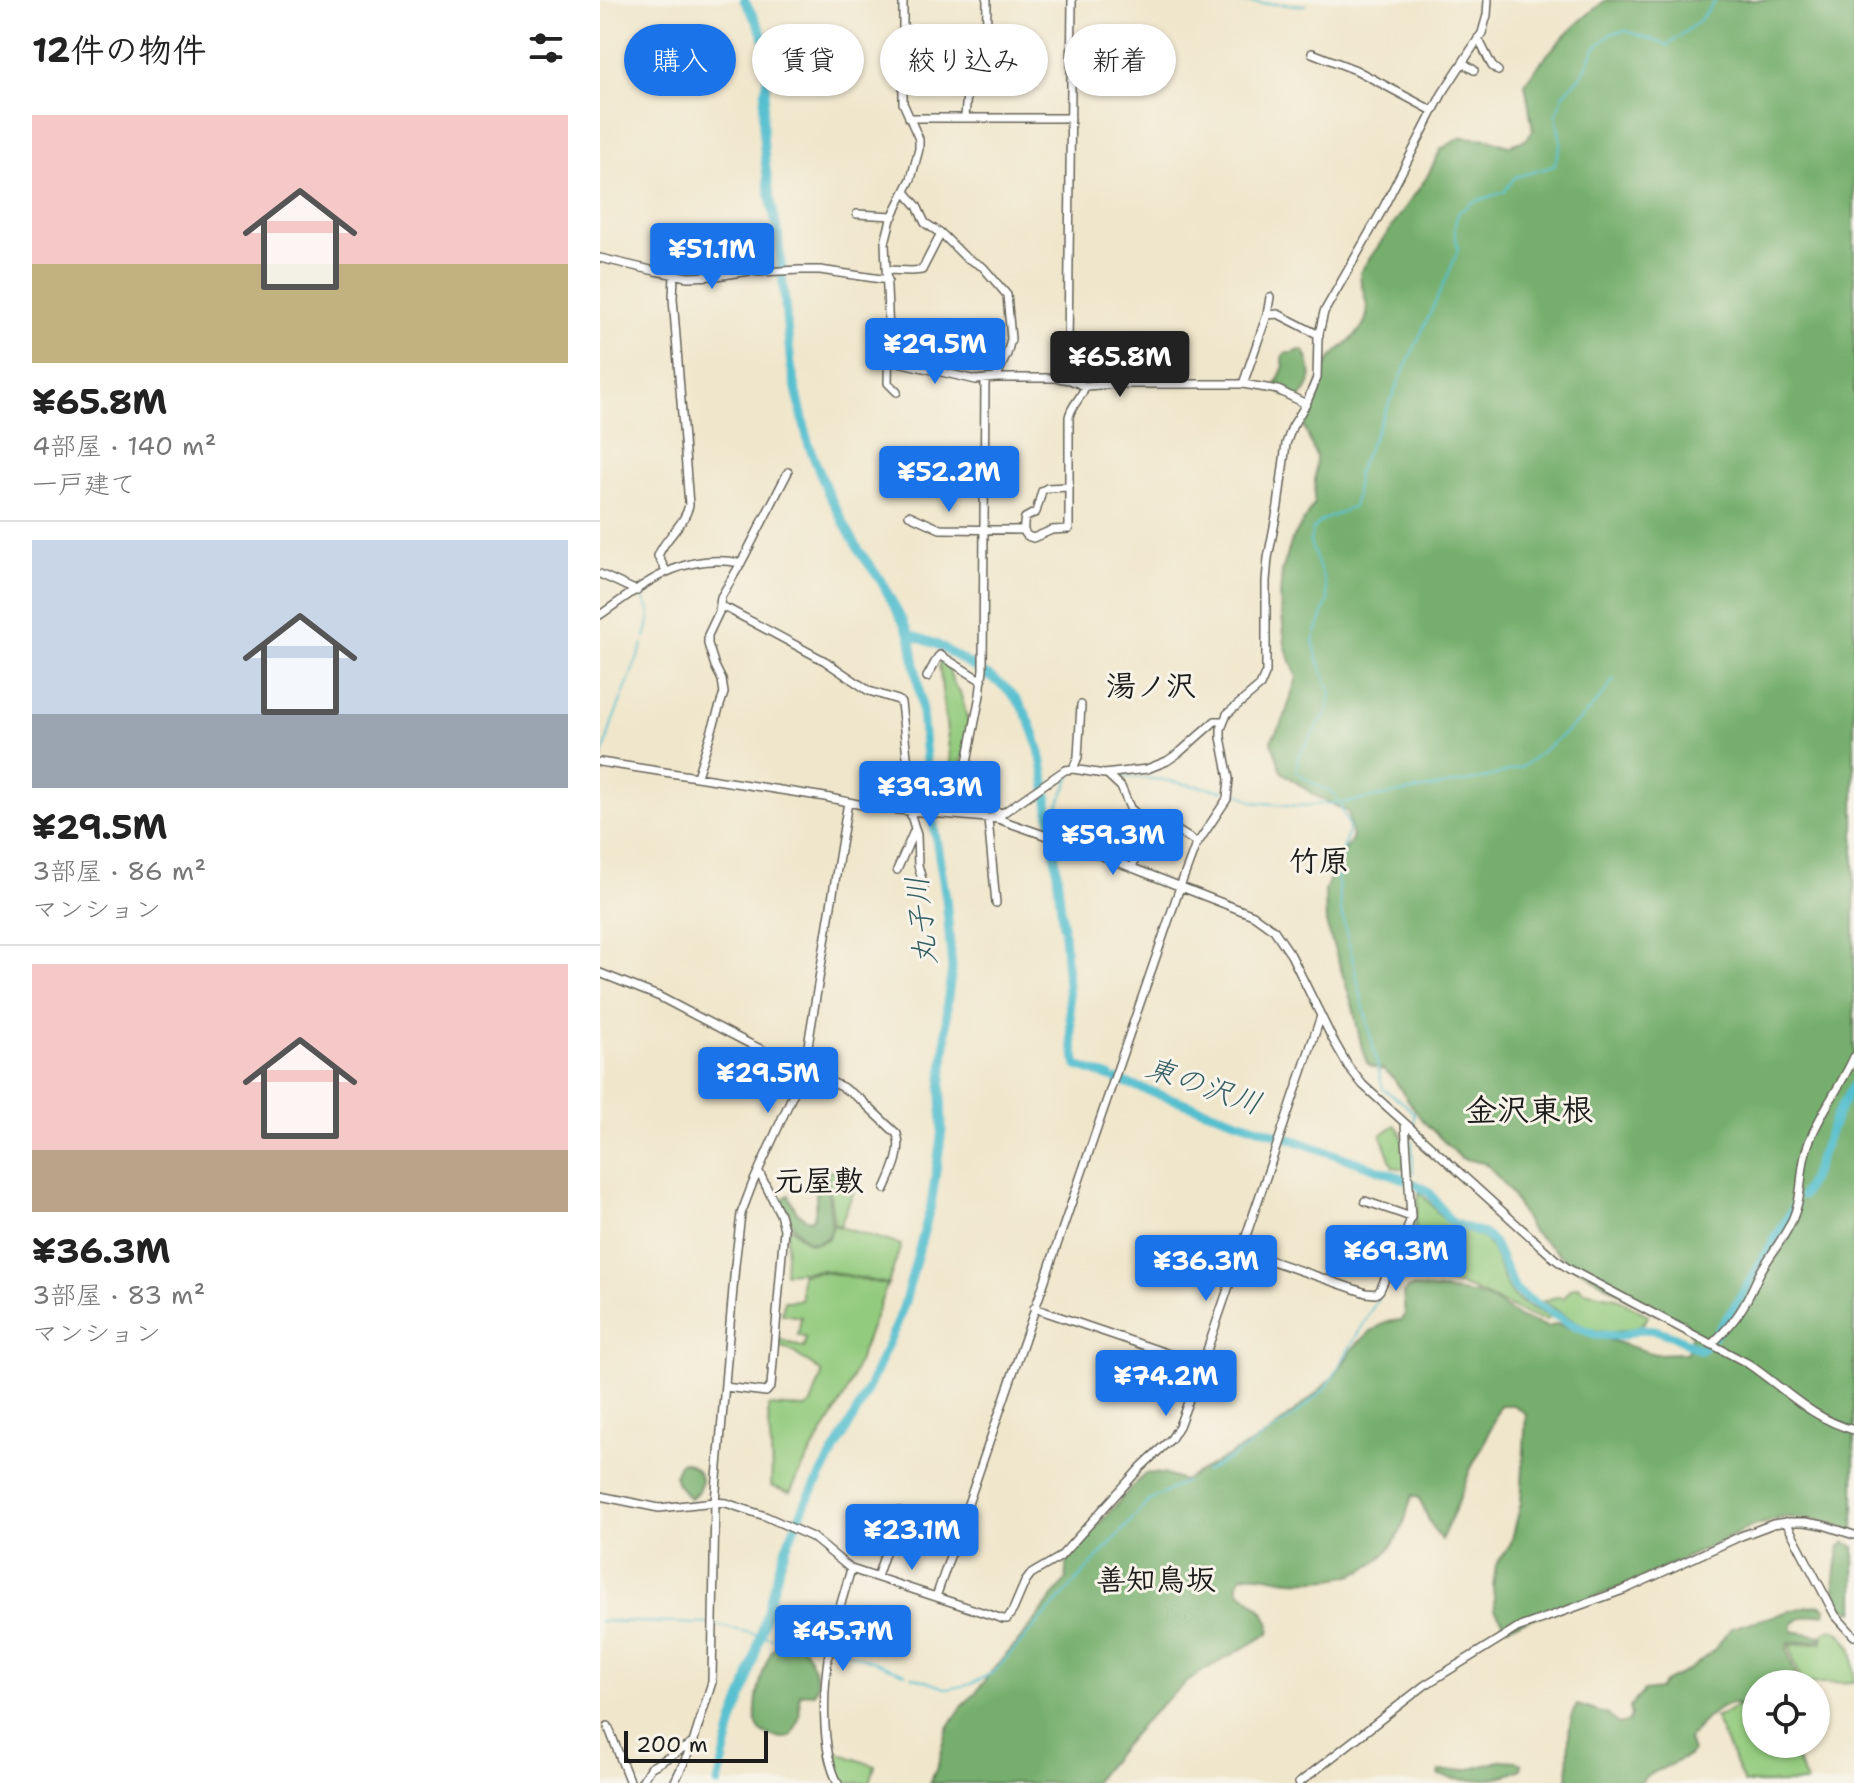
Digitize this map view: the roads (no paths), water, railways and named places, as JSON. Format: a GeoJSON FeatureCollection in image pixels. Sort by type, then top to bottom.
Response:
{"type":"FeatureCollection","features":[{"type":"Feature","properties":{"kind":"street"},"geometry":{"type":"LineString","coordinates":[[897,392],[888,383],[885,243],[893,216],[911,179],[919,139],[903,103],[903,0]]}},
{"type":"Feature","properties":{"kind":"street"},"geometry":{"type":"LineString","coordinates":[[986,24],[987,0]]}},
{"type":"Feature","properties":{"kind":"street"},"geometry":{"type":"LineString","coordinates":[[1058,378],[1068,354],[1072,0]]}},
{"type":"Feature","properties":{"kind":"street"},"geometry":{"type":"LineString","coordinates":[[936,1597],[1180,887],[1197,843],[1227,799],[1229,779],[1221,737],[1224,721],[1233,708],[1260,686],[1266,672],[1268,558],[1286,444],[1317,378],[1319,335],[1324,312],[1380,214],[1433,111],[1478,38],[1486,22],[1488,0]]}},
{"type":"Feature","properties":{"kind":"street"},"geometry":{"type":"LineString","coordinates":[[1478,38],[1492,66],[1498,71]]}},
{"type":"Feature","properties":{"kind":"street"},"geometry":{"type":"LineString","coordinates":[[1312,53],[1356,70],[1433,111]]}},
{"type":"Feature","properties":{"kind":"street"},"geometry":{"type":"LineString","coordinates":[[1463,63],[1474,70]]}},
{"type":"Feature","properties":{"kind":"street"},"geometry":{"type":"LineString","coordinates":[[965,117],[967,96]]}},
{"type":"Feature","properties":{"kind":"street"},"geometry":{"type":"LineString","coordinates":[[909,118],[1071,118]]}},
{"type":"Feature","properties":{"kind":"street"},"geometry":{"type":"LineString","coordinates":[[906,193],[922,212],[925,223],[988,272],[1007,295],[1011,339],[996,378]]}},
{"type":"Feature","properties":{"kind":"street"},"geometry":{"type":"LineString","coordinates":[[857,214],[893,216]]}},
{"type":"Feature","properties":{"kind":"street"},"geometry":{"type":"LineString","coordinates":[[887,270],[922,270],[941,233]]}},
{"type":"Feature","properties":{"kind":"street"},"geometry":{"type":"LineString","coordinates":[[600,258],[688,277],[750,271],[820,270],[888,280]]}},
{"type":"Feature","properties":{"kind":"street"},"geometry":{"type":"LineString","coordinates":[[666,571],[658,556],[686,517],[689,505],[673,298],[674,275]]}},
{"type":"Feature","properties":{"kind":"street"},"geometry":{"type":"LineString","coordinates":[[1243,384],[1267,315],[1270,297]]}},
{"type":"Feature","properties":{"kind":"street"},"geometry":{"type":"LineString","coordinates":[[1267,315],[1278,314],[1319,335]]}},
{"type":"Feature","properties":{"kind":"street"},"geometry":{"type":"LineString","coordinates":[[889,360],[964,379],[1058,378],[1085,386],[1243,384],[1278,390],[1306,404]]}},
{"type":"Feature","properties":{"kind":"street"},"geometry":{"type":"LineString","coordinates":[[955,815],[982,681],[985,380]]}},
{"type":"Feature","properties":{"kind":"street"},"geometry":{"type":"LineString","coordinates":[[1069,487],[1042,491],[1037,510],[1025,518],[1023,530],[1027,536],[1033,538],[1052,530],[1069,529],[1070,410],[1083,394],[1085,386]]}},
{"type":"Feature","properties":{"kind":"street"},"geometry":{"type":"LineString","coordinates":[[697,776],[724,693],[708,644],[710,628],[717,617],[725,589],[788,472]]}},
{"type":"Feature","properties":{"kind":"street"},"geometry":{"type":"LineString","coordinates":[[909,515],[940,529],[1023,530]]}},
{"type":"Feature","properties":{"kind":"street"},"geometry":{"type":"LineString","coordinates":[[600,615],[649,580],[683,564],[704,560],[741,563]]}},
{"type":"Feature","properties":{"kind":"street"},"geometry":{"type":"LineString","coordinates":[[600,574],[637,591]]}},
{"type":"Feature","properties":{"kind":"street"},"geometry":{"type":"LineString","coordinates":[[720,606],[825,661],[869,691],[901,703],[910,812],[924,887]]}},
{"type":"Feature","properties":{"kind":"street"},"geometry":{"type":"LineString","coordinates":[[927,677],[940,655],[982,681]]}},
{"type":"Feature","properties":{"kind":"street"},"geometry":{"type":"LineString","coordinates":[[1073,769],[1078,757],[1081,705]]}},
{"type":"Feature","properties":{"kind":"street"},"geometry":{"type":"LineString","coordinates":[[600,762],[876,808],[988,819],[1001,816],[1065,770],[1107,774],[1147,769],[1180,752],[1215,721],[1224,721]]}},
{"type":"Feature","properties":{"kind":"street"},"geometry":{"type":"LineString","coordinates":[[1107,774],[1121,787],[1130,808],[1147,824],[1178,831],[1197,843]]}},
{"type":"Feature","properties":{"kind":"street"},"geometry":{"type":"LineString","coordinates":[[960,798],[1047,836],[1253,915],[1274,930],[1291,955],[1348,1066],[1363,1085],[1555,1259],[1713,1343],[1765,1375],[1805,1408],[1839,1427],[1854,1430]]}},
{"type":"Feature","properties":{"kind":"street"},"geometry":{"type":"LineString","coordinates":[[674,1783],[693,1743],[712,1682],[715,1502],[741,1214],[804,1070],[848,802]]}},
{"type":"Feature","properties":{"kind":"street"},"geometry":{"type":"LineString","coordinates":[[988,819],[996,903]]}},
{"type":"Feature","properties":{"kind":"street"},"geometry":{"type":"LineString","coordinates":[[1132,868],[1147,824]]}},
{"type":"Feature","properties":{"kind":"street"},"geometry":{"type":"LineString","coordinates":[[897,870],[915,829]]}},
{"type":"Feature","properties":{"kind":"street"},"geometry":{"type":"LineString","coordinates":[[600,973],[658,996],[842,1087],[860,1099],[897,1134],[899,1147],[885,1189]]}},
{"type":"Feature","properties":{"kind":"street"},"geometry":{"type":"LineString","coordinates":[[600,1496],[659,1508],[726,1503],[776,1520],[812,1537],[851,1569],[1007,1619],[1031,1574],[1060,1557],[1141,1467],[1171,1439],[1183,1420],[1321,1016]]}},
{"type":"Feature","properties":{"kind":"street"},"geometry":{"type":"LineString","coordinates":[[1713,1343],[1742,1309],[1794,1217],[1808,1144],[1854,1057]]}},
{"type":"Feature","properties":{"kind":"street"},"geometry":{"type":"LineString","coordinates":[[1240,1250],[1376,1294],[1411,1217],[1405,1124]]}},
{"type":"Feature","properties":{"kind":"street"},"geometry":{"type":"LineString","coordinates":[[725,1387],[766,1392],[771,1386],[784,1229],[759,1172]]}},
{"type":"Feature","properties":{"kind":"street"},"geometry":{"type":"LineString","coordinates":[[1365,1201],[1411,1217]]}},
{"type":"Feature","properties":{"kind":"street"},"geometry":{"type":"LineString","coordinates":[[1034,1308],[1231,1375]]}},
{"type":"Feature","properties":{"kind":"street"},"geometry":{"type":"LineString","coordinates":[[877,1577],[899,1511]]}},
{"type":"Feature","properties":{"kind":"street"},"geometry":{"type":"LineString","coordinates":[[1786,1522],[1835,1615],[1854,1636]]}},
{"type":"Feature","properties":{"kind":"street"},"geometry":{"type":"LineString","coordinates":[[1299,1783],[1425,1685],[1517,1628],[1626,1589],[1773,1524],[1823,1525],[1854,1535]]}},
{"type":"Feature","properties":{"kind":"street"},"geometry":{"type":"LineString","coordinates":[[838,1783],[825,1731],[825,1706],[830,1648],[851,1569]]}},
{"type":"Feature","properties":{"kind":"street"},"geometry":{"type":"LineString","coordinates":[[608,1726],[630,1783]]}},
{"type":"Feature","properties":{"kind":"street"},"geometry":{"type":"LineString","coordinates":[[641,1783],[650,1768],[693,1743]]}},
{"type":"Feature","properties":{"kind":"waterway","name":"丸子川"},"geometry":{"type":"LineString","coordinates":[[718,1783],[733,1722],[786,1547],[806,1502],[860,1406],[904,1305],[931,1205],[938,1158],[947,1003],[952,969],[946,898],[930,803],[921,701],[910,635],[828,493],[809,446],[791,366],[778,233],[764,143],[767,52],[761,31],[744,0]]}},
{"type":"Feature","properties":{"kind":"waterway"},"geometry":{"type":"LineString","coordinates":[[1220,0],[1306,5]]}},
{"type":"Feature","properties":{"kind":"waterway"},"geometry":{"type":"LineString","coordinates":[[1337,799],[1335,794],[1297,772],[1298,756],[1328,711],[1331,692],[1313,641],[1328,600],[1325,582],[1310,543],[1312,530],[1321,521],[1353,507],[1357,473],[1458,249],[1454,228],[1458,213],[1473,202],[1504,192],[1515,177],[1554,166],[1561,143],[1556,114],[1564,94],[1583,73],[1595,48],[1612,33],[1626,31],[1668,45],[1699,21],[1716,0]]}},
{"type":"Feature","properties":{"kind":"waterway"},"geometry":{"type":"LineString","coordinates":[[640,594],[650,615],[645,637]]}},
{"type":"Feature","properties":{"kind":"waterway","name":"東の沢川"},"geometry":{"type":"LineString","coordinates":[[910,635],[936,644],[977,669]]}},
{"type":"Feature","properties":{"kind":"waterway"},"geometry":{"type":"LineString","coordinates":[[602,759],[612,723],[643,644]]}},
{"type":"Feature","properties":{"kind":"waterway","name":"東の沢川"},"geometry":{"type":"LineString","coordinates":[[985,674],[1018,701],[1036,739],[1043,766],[1063,926]]}},
{"type":"Feature","properties":{"kind":"waterway"},"geometry":{"type":"LineString","coordinates":[[1232,792],[1254,802],[1297,806],[1348,802],[1481,779],[1522,767],[1584,716],[1614,679]]}},
{"type":"Feature","properties":{"kind":"waterway"},"geometry":{"type":"LineString","coordinates":[[1051,824],[1072,773]]}},
{"type":"Feature","properties":{"kind":"waterway"},"geometry":{"type":"LineString","coordinates":[[1119,776],[1224,791]]}},
{"type":"Feature","properties":{"kind":"waterway"},"geometry":{"type":"LineString","coordinates":[[1340,805],[1349,827],[1337,875],[1341,910],[1383,1089],[1405,1104],[1414,1114],[1414,1123]]}},
{"type":"Feature","properties":{"kind":"waterway","name":"東の沢川"},"geometry":{"type":"LineString","coordinates":[[1064,933],[1072,1041],[1077,1066],[1110,1077]]}},
{"type":"Feature","properties":{"kind":"waterway","name":"東の沢川"},"geometry":{"type":"LineString","coordinates":[[1117,1080],[1276,1134]]}},
{"type":"Feature","properties":{"kind":"waterway","name":"東の沢川"},"geometry":{"type":"LineString","coordinates":[[1803,1195],[1837,1114],[1854,1084]]}},
{"type":"Feature","properties":{"kind":"waterway","name":"東の沢川"},"geometry":{"type":"LineString","coordinates":[[1285,1137],[1405,1179]]}},
{"type":"Feature","properties":{"kind":"waterway"},"geometry":{"type":"LineString","coordinates":[[1412,1140],[1413,1173]]}},
{"type":"Feature","properties":{"kind":"waterway","name":"東の沢川"},"geometry":{"type":"LineString","coordinates":[[1415,1184],[1429,1192],[1449,1220],[1484,1234],[1493,1242],[1515,1289],[1574,1326],[1597,1335],[1621,1336],[1641,1329],[1655,1330],[1701,1350],[1704,1347]]}},
{"type":"Feature","properties":{"kind":"waterway","name":"東の沢川"},"geometry":{"type":"LineString","coordinates":[[1713,1337],[1737,1303],[1795,1205]]}},
{"type":"Feature","properties":{"kind":"waterway"},"geometry":{"type":"LineString","coordinates":[[1410,1231],[1414,1218]]}},
{"type":"Feature","properties":{"kind":"waterway"},"geometry":{"type":"LineString","coordinates":[[1386,1286],[1401,1252]]}},
{"type":"Feature","properties":{"kind":"waterway"},"geometry":{"type":"LineString","coordinates":[[1205,1472],[1292,1418],[1327,1387],[1380,1295]]}},
{"type":"Feature","properties":{"kind":"waterway"},"geometry":{"type":"LineString","coordinates":[[912,1676],[948,1689],[971,1684],[994,1672],[1149,1501],[1185,1482]]}},
{"type":"Feature","properties":{"kind":"waterway"},"geometry":{"type":"LineString","coordinates":[[600,1621],[709,1624]]}},
{"type":"Feature","properties":{"kind":"waterway"},"geometry":{"type":"LineString","coordinates":[[716,1625],[776,1639]]}},
{"type":"Feature","properties":{"kind":"waterway"},"geometry":{"type":"LineString","coordinates":[[784,1640],[825,1644]]}},
{"type":"Feature","properties":{"kind":"waterway"},"geometry":{"type":"LineString","coordinates":[[833,1647],[905,1673]]}},
{"type":"Feature","properties":{"kind":"district","name":"湯ノ沢"},"geometry":{"type":"Point","coordinates":[1151,685]}},
{"type":"Feature","properties":{"kind":"district","name":"竹原"},"geometry":{"type":"Point","coordinates":[1319,860]}},
{"type":"Feature","properties":{"kind":"district","name":"金沢東根"},"geometry":{"type":"Point","coordinates":[1529,1109]}},
{"type":"Feature","properties":{"kind":"district","name":"元屋敷"},"geometry":{"type":"Point","coordinates":[819,1180]}},
{"type":"Feature","properties":{"kind":"district","name":"善知鳥坂"},"geometry":{"type":"Point","coordinates":[1156,1579]}}]}
